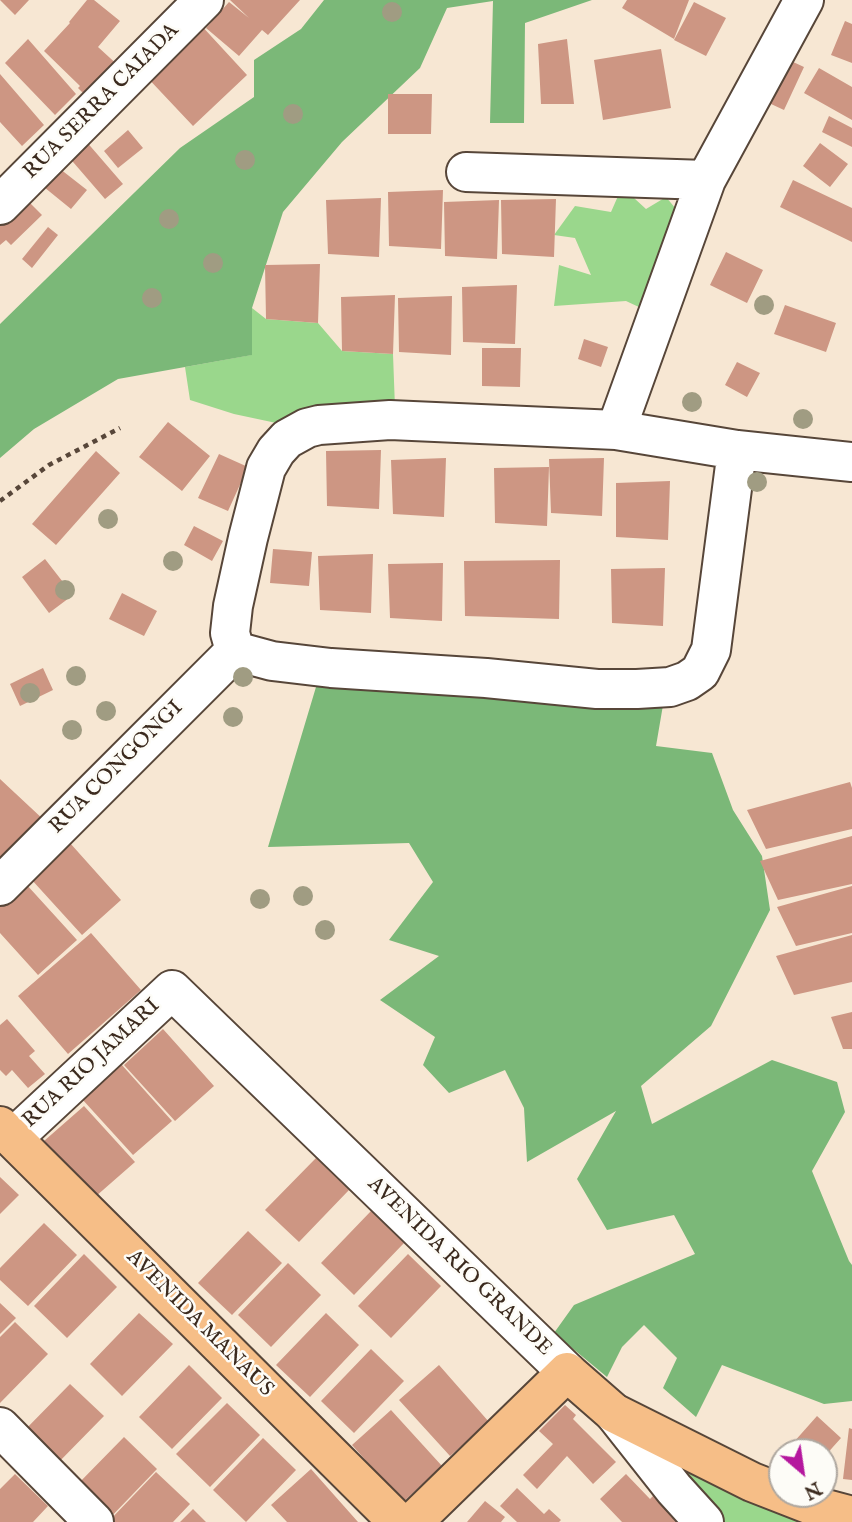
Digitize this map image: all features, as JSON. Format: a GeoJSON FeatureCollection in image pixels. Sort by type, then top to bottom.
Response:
{"type":"FeatureCollection","features":[{"type":"Feature","properties":{"kind":"main road","name":"AVENIDA MANAUS"},"geometry":{"type":"LineString","coordinates":[[7,1132],[398,1522]]}},
{"type":"Feature","properties":{"kind":"main road","name":"AVENIDA RIO GRANDE"},"geometry":{"type":"LineString","coordinates":[[567,1372],[614,1413],[752,1482],[811,1505],[852,1516]]}},
{"type":"Feature","properties":{"kind":"main road"},"geometry":{"type":"LineString","coordinates":[[413,1522],[567,1372]]}},
{"type":"Feature","properties":{"kind":"street","name":"RUA SERRA CAIADA"},"geometry":{"type":"LineString","coordinates":[[0,205],[204,0]]}},
{"type":"Feature","properties":{"kind":"street"},"geometry":{"type":"LineString","coordinates":[[616,430],[706,180],[804,0]]}},
{"type":"Feature","properties":{"kind":"street"},"geometry":{"type":"LineString","coordinates":[[466,172],[706,180]]}},
{"type":"Feature","properties":{"kind":"street"},"geometry":{"type":"LineString","coordinates":[[737,450],[711,650],[701,672],[687,681],[670,687],[597,689],[486,678],[331,668],[272,661],[235,651],[230,634],[233,606],[266,468],[276,452],[297,432],[319,425],[390,420],[616,430],[737,450],[852,462]]}},
{"type":"Feature","properties":{"kind":"street","name":"RUA CONGONGI"},"geometry":{"type":"LineString","coordinates":[[0,886],[235,651]]}},
{"type":"Feature","properties":{"kind":"street","name":"RUA RIO JAMARI"},"geometry":{"type":"LineString","coordinates":[[7,1132],[172,990]]}},
{"type":"Feature","properties":{"kind":"street","name":"AVENIDA RIO GRANDE"},"geometry":{"type":"LineString","coordinates":[[172,990],[567,1372]]}},
{"type":"Feature","properties":{"kind":"street"},"geometry":{"type":"LineString","coordinates":[[614,1413],[674,1489],[704,1522]]}},
{"type":"Feature","properties":{"kind":"street"},"geometry":{"type":"LineString","coordinates":[[0,1427],[94,1522]]}},
{"type":"Feature","properties":{"kind":"path"},"geometry":{"type":"LineString","coordinates":[[0,501],[49,465],[120,428]]}},
{"type":"Feature","properties":{"kind":"green space"},"geometry":{"type":"Polygon","coordinates":[[[324,0],[592,0],[525,23],[524,123],[490,123],[493,1],[447,8],[420,68],[342,142],[283,212],[252,308],[252,355],[118,379],[34,429],[0,458],[0,324],[180,148],[254,97],[254,60],[301,29],[324,0]]]}},
{"type":"Feature","properties":{"kind":"green space"},"geometry":{"type":"Polygon","coordinates":[[[622,187],[646,209],[666,197],[676,209],[641,308],[626,301],[554,306],[559,265],[591,275],[575,238],[554,235],[575,206],[611,212],[622,187]]]}},
{"type":"Feature","properties":{"kind":"green space"},"geometry":{"type":"Polygon","coordinates":[[[252,308],[266,319],[318,323],[342,351],[393,354],[395,408],[281,424],[234,414],[190,400],[185,367],[251,355],[252,308]]]}},
{"type":"Feature","properties":{"kind":"green space"},"geometry":{"type":"Polygon","coordinates":[[[669,670],[656,746],[712,753],[733,810],[762,856],[770,910],[711,1026],[641,1086],[652,1124],[772,1060],[837,1082],[845,1112],[812,1171],[852,1265],[852,1401],[824,1404],[722,1365],[696,1417],[663,1388],[677,1358],[644,1325],[622,1347],[607,1377],[554,1333],[574,1305],[695,1254],[674,1215],[607,1230],[577,1179],[616,1111],[527,1162],[524,1108],[505,1070],[449,1093],[423,1065],[435,1037],[380,1000],[439,956],[389,940],[433,882],[409,843],[268,847],[319,677],[669,670]]]}},
{"type":"Feature","properties":{"kind":"green space"},"geometry":{"type":"Polygon","coordinates":[[[682,1467],[768,1501],[768,1508],[787,1508],[823,1522],[723,1522],[676,1469],[682,1467]]]}},
{"type":"Feature","properties":{"kind":"building"},"geometry":{"type":"Polygon","coordinates":[[[0,0],[29,0],[15,15],[0,0]]]}},
{"type":"Feature","properties":{"kind":"building"},"geometry":{"type":"Polygon","coordinates":[[[87,0],[94,0],[120,21],[98,47],[121,68],[89,99],[78,88],[80,86],[44,51],[87,0]]]}},
{"type":"Feature","properties":{"kind":"building"},"geometry":{"type":"Polygon","coordinates":[[[230,0],[300,0],[268,35],[262,30],[239,56],[206,28],[229,2],[249,18],[230,0]]]}},
{"type":"Feature","properties":{"kind":"building"},"geometry":{"type":"Polygon","coordinates":[[[627,0],[689,0],[674,39],[622,8],[627,0]]]}},
{"type":"Feature","properties":{"kind":"building"},"geometry":{"type":"Polygon","coordinates":[[[694,2],[726,18],[706,56],[674,40],[694,2]]]}},
{"type":"Feature","properties":{"kind":"building"},"geometry":{"type":"Polygon","coordinates":[[[845,21],[852,24],[852,63],[831,55],[845,21]]]}},
{"type":"Feature","properties":{"kind":"building"},"geometry":{"type":"Polygon","coordinates":[[[199,23],[247,75],[193,126],[144,74],[199,23]]]}},
{"type":"Feature","properties":{"kind":"building"},"geometry":{"type":"Polygon","coordinates":[[[28,39],[76,94],[55,115],[5,63],[28,39]]]}},
{"type":"Feature","properties":{"kind":"building"},"geometry":{"type":"Polygon","coordinates":[[[567,39],[574,104],[541,104],[538,44],[567,39]]]}},
{"type":"Feature","properties":{"kind":"building"},"geometry":{"type":"Polygon","coordinates":[[[661,49],[671,108],[603,120],[594,60],[661,49]]]}},
{"type":"Feature","properties":{"kind":"building"},"geometry":{"type":"Polygon","coordinates":[[[778,55],[804,67],[784,110],[758,98],[778,55]]]}},
{"type":"Feature","properties":{"kind":"building"},"geometry":{"type":"Polygon","coordinates":[[[819,68],[852,87],[852,120],[804,93],[819,68]]]}},
{"type":"Feature","properties":{"kind":"building"},"geometry":{"type":"Polygon","coordinates":[[[0,74],[44,125],[22,146],[0,122],[0,74]]]}},
{"type":"Feature","properties":{"kind":"building"},"geometry":{"type":"Polygon","coordinates":[[[388,94],[432,94],[431,134],[388,134],[388,94]]]}},
{"type":"Feature","properties":{"kind":"building"},"geometry":{"type":"Polygon","coordinates":[[[829,116],[852,128],[852,147],[822,132],[829,116]]]}},
{"type":"Feature","properties":{"kind":"building"},"geometry":{"type":"Polygon","coordinates":[[[128,130],[143,148],[118,168],[104,151],[128,130]]]}},
{"type":"Feature","properties":{"kind":"building"},"geometry":{"type":"Polygon","coordinates":[[[85,140],[123,184],[105,199],[67,155],[85,140]]]}},
{"type":"Feature","properties":{"kind":"building"},"geometry":{"type":"Polygon","coordinates":[[[820,143],[848,164],[830,187],[803,166],[820,143]]]}},
{"type":"Feature","properties":{"kind":"building"},"geometry":{"type":"Polygon","coordinates":[[[55,165],[87,190],[71,209],[39,183],[55,165]]]}},
{"type":"Feature","properties":{"kind":"building"},"geometry":{"type":"Polygon","coordinates":[[[793,180],[852,208],[852,242],[780,207],[793,180]]]}},
{"type":"Feature","properties":{"kind":"building"},"geometry":{"type":"Polygon","coordinates":[[[443,190],[441,249],[389,246],[388,192],[443,190]]]}},
{"type":"Feature","properties":{"kind":"building"},"geometry":{"type":"Polygon","coordinates":[[[24,197],[42,215],[11,245],[6,240],[0,245],[0,221],[24,197]]]}},
{"type":"Feature","properties":{"kind":"building"},"geometry":{"type":"Polygon","coordinates":[[[381,198],[379,257],[328,254],[326,200],[381,198]]]}},
{"type":"Feature","properties":{"kind":"building"},"geometry":{"type":"Polygon","coordinates":[[[556,199],[554,257],[502,254],[501,200],[556,199]]]}},
{"type":"Feature","properties":{"kind":"building"},"geometry":{"type":"Polygon","coordinates":[[[499,200],[497,259],[445,256],[444,202],[499,200]]]}},
{"type":"Feature","properties":{"kind":"building"},"geometry":{"type":"Polygon","coordinates":[[[48,227],[58,235],[32,268],[22,259],[48,227]]]}},
{"type":"Feature","properties":{"kind":"building"},"geometry":{"type":"Polygon","coordinates":[[[726,252],[763,270],[747,303],[710,285],[726,252]]]}},
{"type":"Feature","properties":{"kind":"building"},"geometry":{"type":"Polygon","coordinates":[[[320,264],[318,323],[266,319],[265,265],[320,264]]]}},
{"type":"Feature","properties":{"kind":"building"},"geometry":{"type":"Polygon","coordinates":[[[517,285],[515,344],[463,342],[462,287],[517,285]]]}},
{"type":"Feature","properties":{"kind":"building"},"geometry":{"type":"Polygon","coordinates":[[[395,295],[393,354],[342,351],[341,297],[395,295]]]}},
{"type":"Feature","properties":{"kind":"building"},"geometry":{"type":"Polygon","coordinates":[[[452,296],[451,355],[399,352],[398,298],[452,296]]]}},
{"type":"Feature","properties":{"kind":"building"},"geometry":{"type":"Polygon","coordinates":[[[785,305],[836,323],[826,352],[774,334],[785,305]]]}},
{"type":"Feature","properties":{"kind":"building"},"geometry":{"type":"Polygon","coordinates":[[[584,339],[608,347],[601,367],[578,359],[584,339]]]}},
{"type":"Feature","properties":{"kind":"building"},"geometry":{"type":"Polygon","coordinates":[[[482,348],[521,348],[520,387],[482,386],[482,348]]]}},
{"type":"Feature","properties":{"kind":"building"},"geometry":{"type":"Polygon","coordinates":[[[737,362],[760,373],[747,397],[725,385],[737,362]]]}},
{"type":"Feature","properties":{"kind":"building"},"geometry":{"type":"Polygon","coordinates":[[[168,422],[210,456],[182,491],[139,457],[168,422]]]}},
{"type":"Feature","properties":{"kind":"building"},"geometry":{"type":"Polygon","coordinates":[[[381,450],[379,509],[327,506],[326,451],[381,450]]]}},
{"type":"Feature","properties":{"kind":"building"},"geometry":{"type":"Polygon","coordinates":[[[96,451],[120,473],[56,545],[32,524],[96,451]]]}},
{"type":"Feature","properties":{"kind":"building"},"geometry":{"type":"Polygon","coordinates":[[[219,454],[248,467],[228,511],[198,498],[219,454]]]}},
{"type":"Feature","properties":{"kind":"building"},"geometry":{"type":"Polygon","coordinates":[[[446,458],[444,517],[393,514],[391,460],[446,458]]]}},
{"type":"Feature","properties":{"kind":"building"},"geometry":{"type":"Polygon","coordinates":[[[604,458],[602,516],[551,513],[549,459],[604,458]]]}},
{"type":"Feature","properties":{"kind":"building"},"geometry":{"type":"Polygon","coordinates":[[[549,467],[547,526],[495,523],[494,468],[549,467]]]}},
{"type":"Feature","properties":{"kind":"building"},"geometry":{"type":"Polygon","coordinates":[[[670,481],[668,540],[616,537],[616,483],[670,481]]]}},
{"type":"Feature","properties":{"kind":"building"},"geometry":{"type":"Polygon","coordinates":[[[194,526],[223,541],[212,561],[184,545],[194,526]]]}},
{"type":"Feature","properties":{"kind":"building"},"geometry":{"type":"Polygon","coordinates":[[[273,549],[312,552],[309,586],[270,583],[273,549]]]}},
{"type":"Feature","properties":{"kind":"building"},"geometry":{"type":"Polygon","coordinates":[[[373,554],[371,613],[320,610],[318,556],[373,554]]]}},
{"type":"Feature","properties":{"kind":"building"},"geometry":{"type":"Polygon","coordinates":[[[45,559],[73,595],[49,613],[22,577],[45,559]]]}},
{"type":"Feature","properties":{"kind":"building"},"geometry":{"type":"Polygon","coordinates":[[[560,560],[559,619],[465,616],[464,561],[560,560]]]}},
{"type":"Feature","properties":{"kind":"building"},"geometry":{"type":"Polygon","coordinates":[[[443,563],[442,621],[390,618],[388,564],[443,563]]]}},
{"type":"Feature","properties":{"kind":"building"},"geometry":{"type":"Polygon","coordinates":[[[665,568],[663,626],[612,623],[611,569],[665,568]]]}},
{"type":"Feature","properties":{"kind":"building"},"geometry":{"type":"Polygon","coordinates":[[[122,593],[157,611],[144,636],[109,619],[122,593]]]}},
{"type":"Feature","properties":{"kind":"building"},"geometry":{"type":"Polygon","coordinates":[[[43,668],[53,690],[20,706],[10,684],[43,668]]]}},
{"type":"Feature","properties":{"kind":"building"},"geometry":{"type":"Polygon","coordinates":[[[0,779],[45,821],[0,860],[0,779]]]}},
{"type":"Feature","properties":{"kind":"building"},"geometry":{"type":"Polygon","coordinates":[[[850,782],[852,829],[766,849],[747,810],[850,782]]]}},
{"type":"Feature","properties":{"kind":"building"},"geometry":{"type":"Polygon","coordinates":[[[852,836],[852,884],[778,900],[760,861],[852,836]]]}},
{"type":"Feature","properties":{"kind":"building"},"geometry":{"type":"Polygon","coordinates":[[[70,843],[121,900],[82,935],[31,879],[70,843]]]}},
{"type":"Feature","properties":{"kind":"building"},"geometry":{"type":"Polygon","coordinates":[[[26,884],[77,940],[38,975],[0,933],[0,907],[26,884]]]}},
{"type":"Feature","properties":{"kind":"building"},"geometry":{"type":"Polygon","coordinates":[[[852,886],[852,933],[796,946],[777,907],[852,886]]]}},
{"type":"Feature","properties":{"kind":"building"},"geometry":{"type":"Polygon","coordinates":[[[91,933],[141,990],[68,1054],[18,996],[91,933]]]}},
{"type":"Feature","properties":{"kind":"building"},"geometry":{"type":"Polygon","coordinates":[[[852,935],[852,982],[794,995],[776,956],[852,935]]]}},
{"type":"Feature","properties":{"kind":"building"},"geometry":{"type":"Polygon","coordinates":[[[852,1012],[852,1049],[843,1049],[831,1017],[852,1012]]]}},
{"type":"Feature","properties":{"kind":"building"},"geometry":{"type":"Polygon","coordinates":[[[7,1019],[35,1051],[29,1056],[45,1074],[28,1088],[12,1070],[6,1076],[0,1070],[0,1025],[7,1019]]]}},
{"type":"Feature","properties":{"kind":"building"},"geometry":{"type":"Polygon","coordinates":[[[163,1029],[214,1086],[175,1121],[124,1065],[163,1029]]]}},
{"type":"Feature","properties":{"kind":"building"},"geometry":{"type":"Polygon","coordinates":[[[121,1064],[172,1121],[133,1155],[82,1099],[121,1064]]]}},
{"type":"Feature","properties":{"kind":"building"},"geometry":{"type":"Polygon","coordinates":[[[84,1106],[135,1162],[95,1197],[44,1141],[84,1106]]]}},
{"type":"Feature","properties":{"kind":"building"},"geometry":{"type":"Polygon","coordinates":[[[316,1158],[349,1190],[299,1242],[265,1210],[316,1158]]]}},
{"type":"Feature","properties":{"kind":"building"},"geometry":{"type":"Polygon","coordinates":[[[0,1177],[19,1195],[0,1214],[0,1177]]]}},
{"type":"Feature","properties":{"kind":"building"},"geometry":{"type":"Polygon","coordinates":[[[371,1211],[404,1243],[354,1295],[321,1263],[371,1211]]]}},
{"type":"Feature","properties":{"kind":"building"},"geometry":{"type":"Polygon","coordinates":[[[44,1223],[77,1255],[28,1306],[0,1280],[0,1268],[44,1223]]]}},
{"type":"Feature","properties":{"kind":"building"},"geometry":{"type":"Polygon","coordinates":[[[248,1231],[282,1263],[232,1315],[198,1283],[248,1231]]]}},
{"type":"Feature","properties":{"kind":"building"},"geometry":{"type":"Polygon","coordinates":[[[84,1254],[117,1287],[67,1338],[34,1306],[84,1254]]]}},
{"type":"Feature","properties":{"kind":"building"},"geometry":{"type":"Polygon","coordinates":[[[408,1254],[441,1286],[391,1338],[358,1306],[408,1254]]]}},
{"type":"Feature","properties":{"kind":"building"},"geometry":{"type":"Polygon","coordinates":[[[288,1263],[321,1295],[271,1347],[238,1315],[288,1263]]]}},
{"type":"Feature","properties":{"kind":"building"},"geometry":{"type":"Polygon","coordinates":[[[0,1303],[16,1318],[0,1334],[0,1303]]]}},
{"type":"Feature","properties":{"kind":"building"},"geometry":{"type":"Polygon","coordinates":[[[139,1313],[173,1344],[122,1396],[90,1364],[139,1313]]]}},
{"type":"Feature","properties":{"kind":"building"},"geometry":{"type":"Polygon","coordinates":[[[326,1313],[359,1345],[310,1397],[276,1365],[326,1313]]]}},
{"type":"Feature","properties":{"kind":"building"},"geometry":{"type":"Polygon","coordinates":[[[15,1322],[48,1354],[0,1403],[0,1337],[15,1322]]]}},
{"type":"Feature","properties":{"kind":"building"},"geometry":{"type":"Polygon","coordinates":[[[371,1349],[404,1381],[354,1433],[321,1401],[371,1349]]]}},
{"type":"Feature","properties":{"kind":"building"},"geometry":{"type":"Polygon","coordinates":[[[189,1365],[222,1398],[172,1449],[139,1417],[189,1365]]]}},
{"type":"Feature","properties":{"kind":"building"},"geometry":{"type":"Polygon","coordinates":[[[439,1365],[489,1422],[450,1456],[399,1400],[439,1365]]]}},
{"type":"Feature","properties":{"kind":"building"},"geometry":{"type":"Polygon","coordinates":[[[70,1384],[104,1416],[54,1467],[20,1435],[70,1384]]]}},
{"type":"Feature","properties":{"kind":"building"},"geometry":{"type":"Polygon","coordinates":[[[227,1403],[260,1435],[210,1487],[176,1454],[227,1403]]]}},
{"type":"Feature","properties":{"kind":"building"},"geometry":{"type":"Polygon","coordinates":[[[565,1405],[576,1415],[573,1419],[616,1462],[593,1484],[567,1456],[537,1489],[523,1475],[553,1444],[539,1431],[565,1405]]]}},
{"type":"Feature","properties":{"kind":"building"},"geometry":{"type":"Polygon","coordinates":[[[391,1410],[442,1466],[403,1502],[352,1445],[391,1410]]]}},
{"type":"Feature","properties":{"kind":"building"},"geometry":{"type":"Polygon","coordinates":[[[817,1416],[841,1438],[838,1441],[838,1438],[797,1438],[817,1416]]]}},
{"type":"Feature","properties":{"kind":"building"},"geometry":{"type":"Polygon","coordinates":[[[849,1428],[852,1429],[852,1480],[843,1479],[849,1428]]]}},
{"type":"Feature","properties":{"kind":"building"},"geometry":{"type":"Polygon","coordinates":[[[124,1437],[157,1469],[107,1521],[74,1488],[124,1437]]]}},
{"type":"Feature","properties":{"kind":"building"},"geometry":{"type":"Polygon","coordinates":[[[263,1438],[296,1470],[246,1522],[213,1490],[263,1438]]]}},
{"type":"Feature","properties":{"kind":"building"},"geometry":{"type":"Polygon","coordinates":[[[311,1469],[358,1522],[287,1522],[271,1505],[311,1469]]]}},
{"type":"Feature","properties":{"kind":"building"},"geometry":{"type":"Polygon","coordinates":[[[156,1472],[190,1504],[173,1522],[108,1522],[156,1472]]]}},
{"type":"Feature","properties":{"kind":"building"},"geometry":{"type":"Polygon","coordinates":[[[15,1474],[48,1506],[33,1522],[0,1522],[0,1489],[15,1474]]]}},
{"type":"Feature","properties":{"kind":"building"},"geometry":{"type":"Polygon","coordinates":[[[626,1474],[650,1499],[654,1495],[680,1522],[622,1522],[600,1499],[626,1474]]]}},
{"type":"Feature","properties":{"kind":"building"},"geometry":{"type":"Polygon","coordinates":[[[517,1488],[544,1514],[549,1509],[561,1520],[517,1522],[500,1506],[517,1488]]]}},
{"type":"Feature","properties":{"kind":"building"},"geometry":{"type":"Polygon","coordinates":[[[485,1501],[505,1517],[501,1522],[467,1522],[485,1501]]]}},
{"type":"Feature","properties":{"kind":"building"},"geometry":{"type":"Polygon","coordinates":[[[193,1509],[206,1522],[180,1522],[193,1509]]]}}]}
